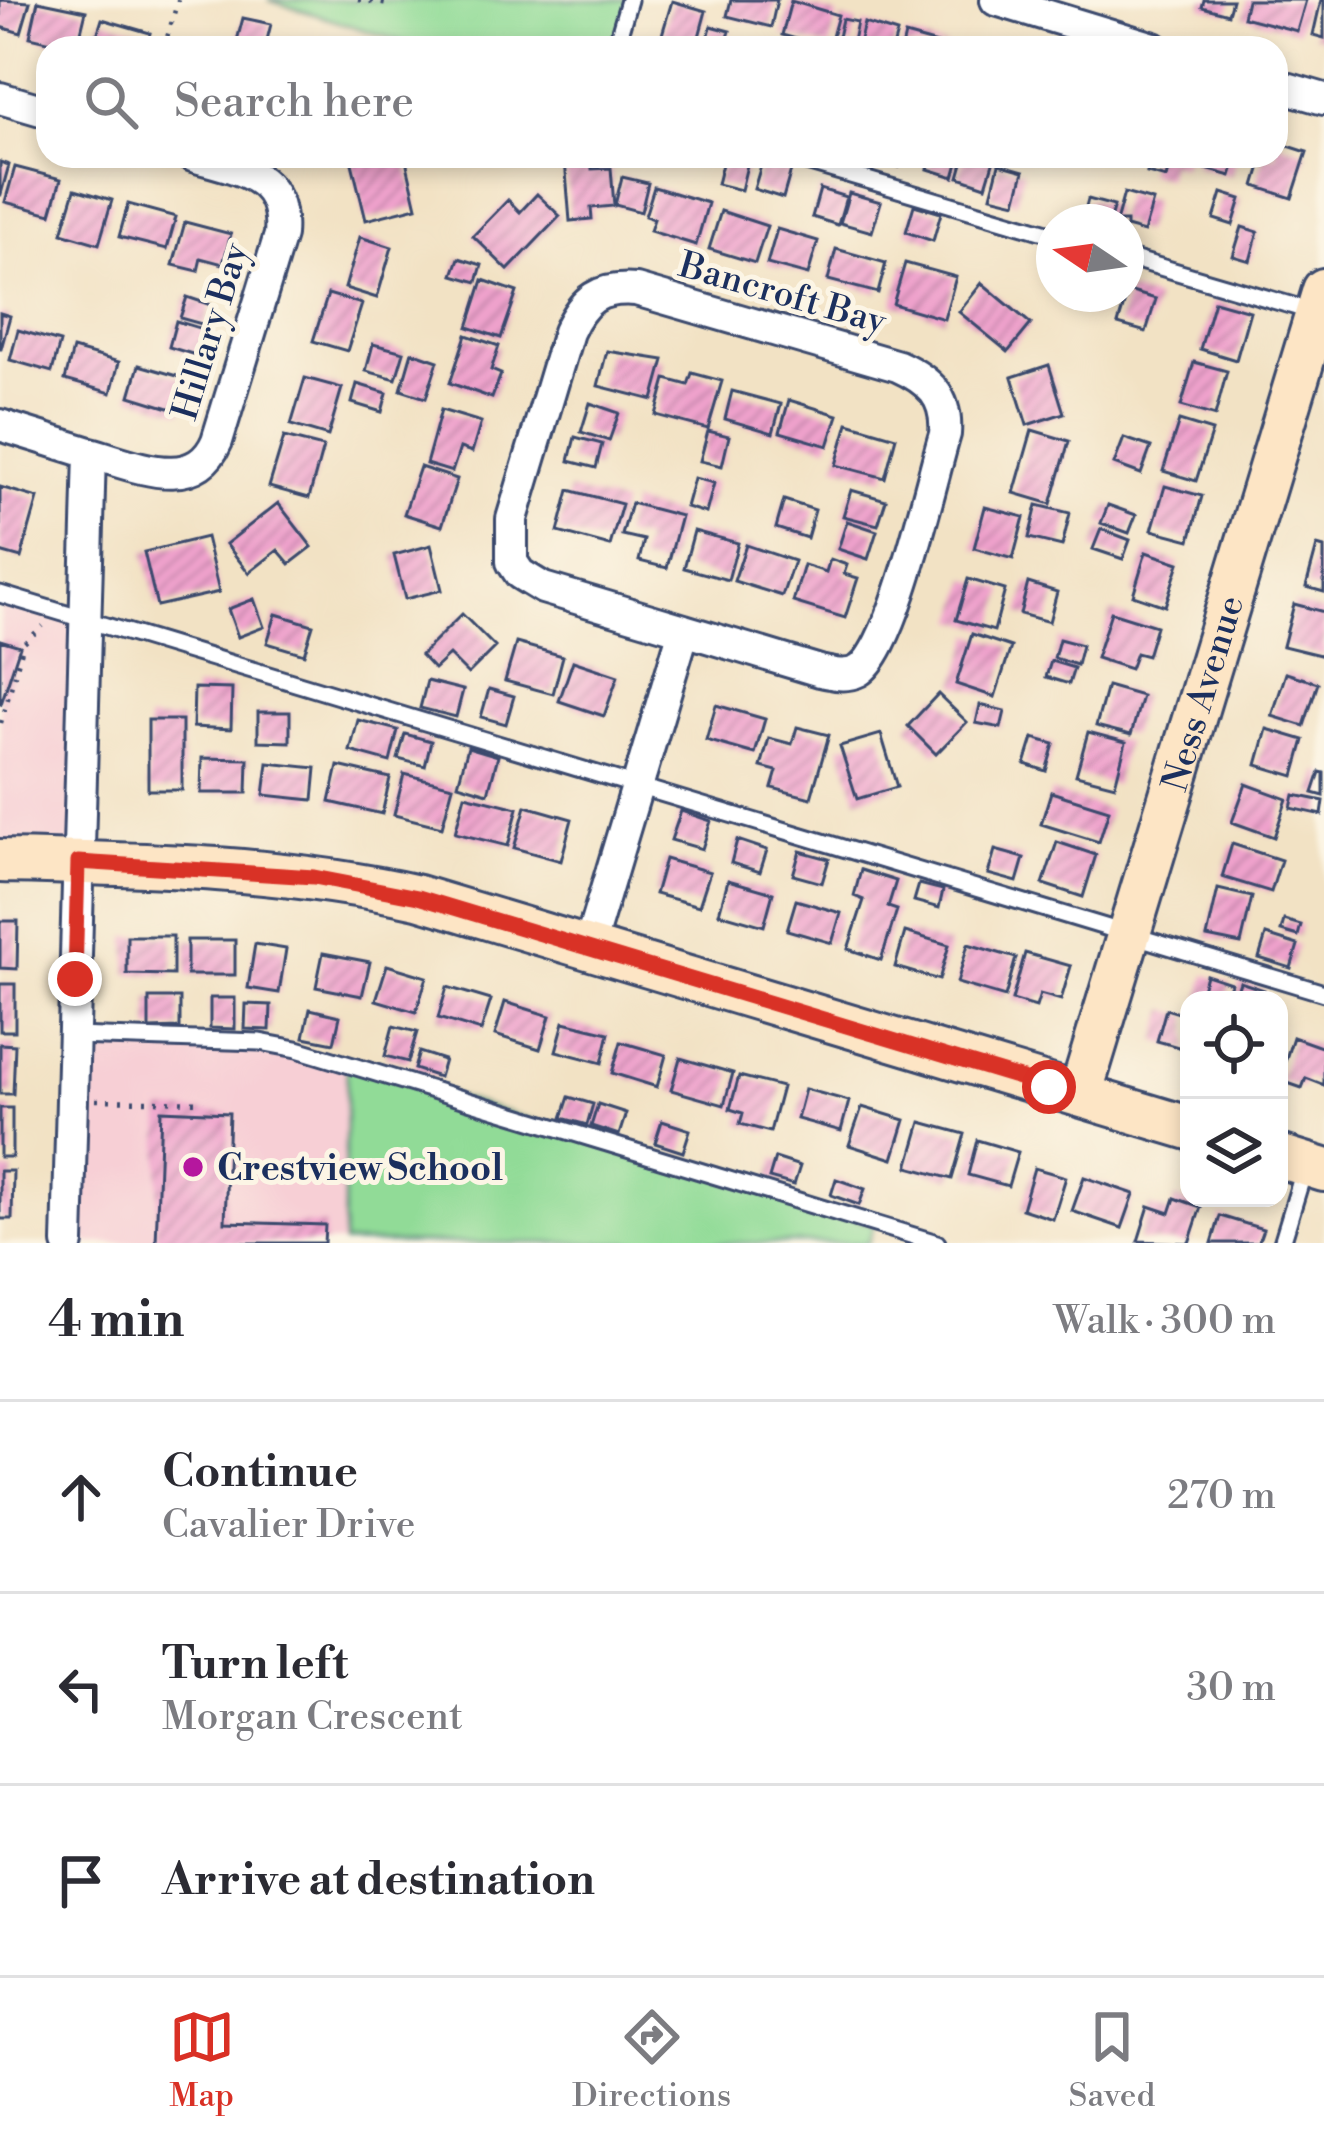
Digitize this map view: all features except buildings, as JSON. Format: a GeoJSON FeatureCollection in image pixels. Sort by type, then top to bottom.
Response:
{"type":"FeatureCollection","features":[{"type":"Feature","properties":{"kind":"street"},"geometry":{"type":"LineString","coordinates":[[996,0],[1114,36]]}},
{"type":"Feature","properties":{"kind":"street"},"geometry":{"type":"LineString","coordinates":[[1288,89],[1324,100]]}},
{"type":"Feature","properties":{"kind":"street"},"geometry":{"type":"LineString","coordinates":[[0,98],[36,108]]}},
{"type":"Feature","properties":{"kind":"street","name":"Hillary Bay"},"geometry":{"type":"LineString","coordinates":[[90,453],[176,473],[201,464],[217,441],[280,235],[281,216],[278,200],[257,178],[228,168]]}},
{"type":"Feature","properties":{"kind":"street","name":"Bancroft Bay"},"geometry":{"type":"LineString","coordinates":[[636,290],[898,366],[932,385],[944,410],[945,434],[885,637],[859,670],[820,671],[684,630],[543,587],[520,574],[512,562],[512,519],[568,332],[578,310],[602,291],[636,290]]}},
{"type":"Feature","properties":{"kind":"street","name":"Ness Avenue"},"geometry":{"type":"LineString","coordinates":[[1080,1095],[1318,323]]}},
{"type":"Feature","properties":{"kind":"street"},"geometry":{"type":"LineString","coordinates":[[0,425],[90,453],[73,616],[78,862],[68,1243]]}},
{"type":"Feature","properties":{"kind":"street"},"geometry":{"type":"LineString","coordinates":[[588,950],[684,630]]}},
{"type":"Feature","properties":{"kind":"street"},"geometry":{"type":"LineString","coordinates":[[0,861],[219,869],[356,883],[418,897],[1180,1125]]}},
{"type":"Feature","properties":{"kind":"lane"},"geometry":{"type":"LineString","coordinates":[[618,36],[629,0]]}},
{"type":"Feature","properties":{"kind":"lane"},"geometry":{"type":"LineString","coordinates":[[828,168],[1036,230]]}},
{"type":"Feature","properties":{"kind":"lane"},"geometry":{"type":"LineString","coordinates":[[1144,262],[1318,323]]}},
{"type":"Feature","properties":{"kind":"lane"},"geometry":{"type":"LineString","coordinates":[[0,594],[1324,993]]}},
{"type":"Feature","properties":{"kind":"lane"},"geometry":{"type":"LineString","coordinates":[[74,1036],[260,1042],[297,1049],[937,1243]]}},
{"type":"Feature","properties":{"kind":"lane"},"geometry":{"type":"LineString","coordinates":[[1282,1243],[1303,1163]]}},
{"type":"Feature","properties":{"kind":"path"},"geometry":{"type":"LineString","coordinates":[[168,36],[178,0]]}},
{"type":"Feature","properties":{"kind":"path"},"geometry":{"type":"LineString","coordinates":[[358,0],[389,5]]}},
{"type":"Feature","properties":{"kind":"path"},"geometry":{"type":"LineString","coordinates":[[1,723],[24,643],[73,616]]}},
{"type":"Feature","properties":{"kind":"path"},"geometry":{"type":"LineString","coordinates":[[72,1100],[204,1102]]}},
{"type":"Feature","properties":{"kind":"shaded area"},"geometry":{"type":"Polygon","coordinates":[[[0,594],[86,619],[78,862],[0,861],[0,594]]]}},
{"type":"Feature","properties":{"kind":"shaded area"},"geometry":{"type":"Polygon","coordinates":[[[73,1037],[275,1041],[347,1063],[343,1243],[67,1243],[73,1037]]]}},
{"type":"Feature","properties":{"kind":"green space"},"geometry":{"type":"Polygon","coordinates":[[[268,0],[629,0],[618,36],[384,36],[268,0]]]}},
{"type":"Feature","properties":{"kind":"green space"},"geometry":{"type":"Polygon","coordinates":[[[347,1063],[874,1225],[868,1243],[343,1243],[347,1063]]]}},
{"type":"Feature","properties":{"kind":"place","name":"Crestview School"},"geometry":{"type":"Point","coordinates":[193,1167]}},
{"type":"Feature","properties":{"kind":"route"},"geometry":{"type":"LineString","coordinates":[[75,979],[78,862],[314,877],[418,897],[1049,1087]]}}]}
